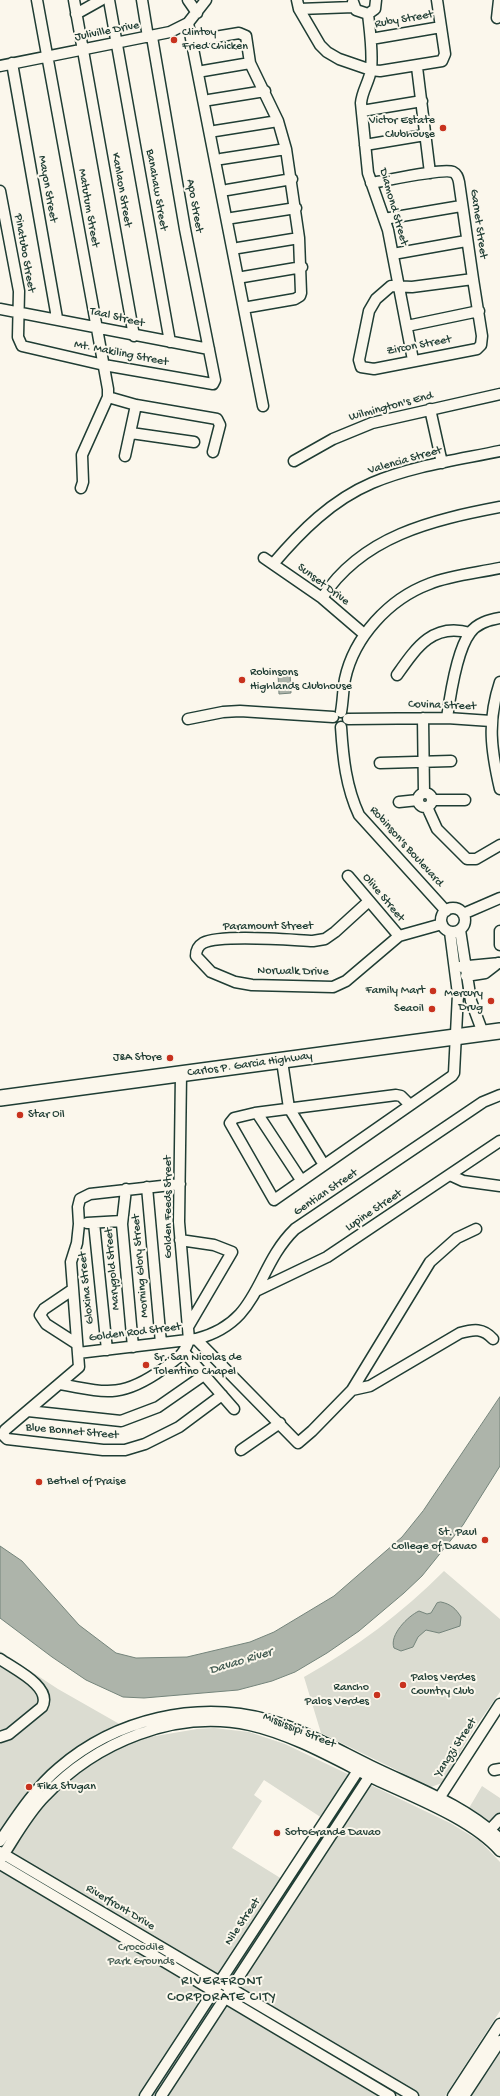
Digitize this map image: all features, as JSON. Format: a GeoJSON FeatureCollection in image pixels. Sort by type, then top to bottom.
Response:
{"type":"FeatureCollection","features":[{"type":"Feature","properties":{"kind":"highway","name":"Carlos P. Garcia Highway"},"geometry":{"type":"LineString","coordinates":[[0,1098],[500,1031]]}},
{"type":"Feature","properties":{"kind":"street","name":"Matutum Street"},"geometry":{"type":"LineString","coordinates":[[37,0],[104,365],[108,397]]}},
{"type":"Feature","properties":{"kind":"street","name":"Kanlaon Street"},"geometry":{"type":"LineString","coordinates":[[74,0],[134,336]]}},
{"type":"Feature","properties":{"kind":"street"},"geometry":{"type":"LineString","coordinates":[[76,14],[101,0]]}},
{"type":"Feature","properties":{"kind":"street","name":"Banahaw Street"},"geometry":{"type":"LineString","coordinates":[[109,0],[170,342]]}},
{"type":"Feature","properties":{"kind":"street","name":"Apo Street"},"geometry":{"type":"LineString","coordinates":[[142,0],[208,349],[216,380]]}},
{"type":"Feature","properties":{"kind":"street"},"geometry":{"type":"LineString","coordinates":[[188,0],[264,380]]}},
{"type":"Feature","properties":{"kind":"street"},"geometry":{"type":"LineString","coordinates":[[378,0],[375,9],[368,14],[360,13],[354,3],[298,5],[314,36],[327,52],[371,70],[385,71],[416,67],[442,61],[445,54],[437,0]]}},
{"type":"Feature","properties":{"kind":"street"},"geometry":{"type":"LineString","coordinates":[[497,18],[499,0]]}},
{"type":"Feature","properties":{"kind":"street","name":"Juliville Drive"},"geometry":{"type":"LineString","coordinates":[[0,66],[170,32],[192,18],[203,1]]}},
{"type":"Feature","properties":{"kind":"street","name":"Diamond Street"},"geometry":{"type":"LineString","coordinates":[[368,14],[371,39],[371,70],[362,96],[365,146],[371,183],[384,219],[393,254],[413,360]]}},
{"type":"Feature","properties":{"kind":"street"},"geometry":{"type":"LineString","coordinates":[[192,18],[262,406]]}},
{"type":"Feature","properties":{"kind":"street","name":"Ruby Street"},"geometry":{"type":"LineString","coordinates":[[371,39],[441,27]]}},
{"type":"Feature","properties":{"kind":"street"},"geometry":{"type":"LineString","coordinates":[[197,40],[239,33],[244,34],[247,41],[250,63],[265,91],[278,121],[286,149],[292,179],[302,267],[300,296],[295,300],[249,307]]}},
{"type":"Feature","properties":{"kind":"street","name":"Mayon Street"},"geometry":{"type":"LineString","coordinates":[[12,63],[57,318]]}},
{"type":"Feature","properties":{"kind":"street"},"geometry":{"type":"LineString","coordinates":[[203,71],[250,63]]}},
{"type":"Feature","properties":{"kind":"street"},"geometry":{"type":"LineString","coordinates":[[371,183],[430,173],[422,101],[416,67]]}},
{"type":"Feature","properties":{"kind":"street"},"geometry":{"type":"LineString","coordinates":[[209,100],[265,91]]}},
{"type":"Feature","properties":{"kind":"street"},"geometry":{"type":"LineString","coordinates":[[362,111],[422,101]]}},
{"type":"Feature","properties":{"kind":"street"},"geometry":{"type":"LineString","coordinates":[[215,131],[278,121]]}},
{"type":"Feature","properties":{"kind":"street"},"geometry":{"type":"LineString","coordinates":[[365,146],[425,135]]}},
{"type":"Feature","properties":{"kind":"street"},"geometry":{"type":"LineString","coordinates":[[220,159],[286,149]]}},
{"type":"Feature","properties":{"kind":"street","name":"Garnet Street"},"geometry":{"type":"LineString","coordinates":[[430,173],[450,171],[455,173],[459,182],[466,242],[479,311],[482,341],[481,345]]}},
{"type":"Feature","properties":{"kind":"street"},"geometry":{"type":"LineString","coordinates":[[226,190],[292,179]]}},
{"type":"Feature","properties":{"kind":"street","name":"Pinatubo Street"},"geometry":{"type":"LineString","coordinates":[[0,191],[19,291],[19,344]]}},
{"type":"Feature","properties":{"kind":"street"},"geometry":{"type":"LineString","coordinates":[[384,219],[462,206]]}},
{"type":"Feature","properties":{"kind":"street"},"geometry":{"type":"LineString","coordinates":[[232,218],[296,208]]}},
{"type":"Feature","properties":{"kind":"street"},"geometry":{"type":"LineString","coordinates":[[238,248],[299,238]]}},
{"type":"Feature","properties":{"kind":"street"},"geometry":{"type":"LineString","coordinates":[[393,254],[466,242]]}},
{"type":"Feature","properties":{"kind":"street"},"geometry":{"type":"LineString","coordinates":[[244,277],[302,267]]}},
{"type":"Feature","properties":{"kind":"street"},"geometry":{"type":"LineString","coordinates":[[400,286],[472,279]]}},
{"type":"Feature","properties":{"kind":"street","name":"Zircon Street"},"geometry":{"type":"LineString","coordinates":[[400,286],[388,287],[372,304],[360,352],[359,360],[361,367],[374,369],[413,360],[476,349],[481,345]]}},
{"type":"Feature","properties":{"kind":"street","name":"Taal Street"},"geometry":{"type":"LineString","coordinates":[[0,308],[57,318],[134,336],[208,349]]}},
{"type":"Feature","properties":{"kind":"street"},"geometry":{"type":"LineString","coordinates":[[407,326],[479,311]]}},
{"type":"Feature","properties":{"kind":"street","name":"Mt. Makiling Street"},"geometry":{"type":"LineString","coordinates":[[19,344],[24,347],[104,365],[206,384],[213,384],[216,380]]}},
{"type":"Feature","properties":{"kind":"street","name":"Wilmington's End"},"geometry":{"type":"LineString","coordinates":[[294,461],[353,430],[430,409],[500,394]]}},
{"type":"Feature","properties":{"kind":"street"},"geometry":{"type":"LineString","coordinates":[[81,488],[83,482],[82,455],[108,397],[136,405],[217,419],[220,425],[213,452]]}},
{"type":"Feature","properties":{"kind":"street"},"geometry":{"type":"LineString","coordinates":[[124,456],[131,433],[136,405]]}},
{"type":"Feature","properties":{"kind":"street"},"geometry":{"type":"LineString","coordinates":[[430,409],[442,463]]}},
{"type":"Feature","properties":{"kind":"street"},"geometry":{"type":"LineString","coordinates":[[131,433],[194,442]]}},
{"type":"Feature","properties":{"kind":"street","name":"Valencia Street"},"geometry":{"type":"LineString","coordinates":[[273,564],[311,523],[348,496],[386,478],[442,463],[500,451]]}},
{"type":"Feature","properties":{"kind":"street"},"geometry":{"type":"LineString","coordinates":[[322,598],[337,577],[351,562],[379,544],[420,526],[447,518],[500,507]]}},
{"type":"Feature","properties":{"kind":"street","name":"Sunset Drive"},"geometry":{"type":"LineString","coordinates":[[264,558],[322,598],[364,634]]}},
{"type":"Feature","properties":{"kind":"street"},"geometry":{"type":"LineString","coordinates":[[341,716],[347,673],[364,634],[398,601],[419,588],[443,579],[500,568]]}},
{"type":"Feature","properties":{"kind":"street"},"geometry":{"type":"LineString","coordinates":[[447,718],[453,682],[470,633],[479,625],[500,618]]}},
{"type":"Feature","properties":{"kind":"street"},"geometry":{"type":"LineString","coordinates":[[397,675],[412,653],[427,639],[440,632],[453,629],[470,633]]}},
{"type":"Feature","properties":{"kind":"street"},"geometry":{"type":"LineString","coordinates":[[491,721],[500,682]]}},
{"type":"Feature","properties":{"kind":"street","name":"Covina Street"},"geometry":{"type":"LineString","coordinates":[[188,720],[223,712],[240,711],[341,716],[447,718],[491,721],[493,758],[500,789]]}},
{"type":"Feature","properties":{"kind":"street","name":"Robinson's Boulevard"},"geometry":{"type":"LineString","coordinates":[[341,716],[334,724],[341,727],[346,778],[352,800],[359,815],[446,911]]}},
{"type":"Feature","properties":{"kind":"street"},"geometry":{"type":"LineString","coordinates":[[421,797],[423,718]]}},
{"type":"Feature","properties":{"kind":"street"},"geometry":{"type":"LineString","coordinates":[[380,763],[451,761]]}},
{"type":"Feature","properties":{"kind":"street"},"geometry":{"type":"LineString","coordinates":[[399,802],[430,794],[430,804],[437,829],[466,859],[476,859],[500,846]]}},
{"type":"Feature","properties":{"kind":"street"},"geometry":{"type":"LineString","coordinates":[[430,804],[465,800]]}},
{"type":"Feature","properties":{"kind":"street","name":"Olive Street"},"geometry":{"type":"LineString","coordinates":[[348,876],[399,936]]}},
{"type":"Feature","properties":{"kind":"street"},"geometry":{"type":"LineString","coordinates":[[463,914],[500,898]]}},
{"type":"Feature","properties":{"kind":"street","name":"Paramount Street"},"geometry":{"type":"LineString","coordinates":[[201,944],[210,941],[234,939],[319,940],[335,932],[369,901]]}},
{"type":"Feature","properties":{"kind":"street"},"geometry":{"type":"LineString","coordinates":[[457,909],[463,914],[465,921],[455,931],[442,924],[442,918],[446,911],[457,909]]}},
{"type":"Feature","properties":{"kind":"street","name":"Norwalk Drive"},"geometry":{"type":"LineString","coordinates":[[201,944],[196,953],[198,960],[211,972],[226,980],[252,985],[333,987],[346,981],[399,936],[442,924]]}},
{"type":"Feature","properties":{"kind":"street"},"geometry":{"type":"LineString","coordinates":[[410,1105],[401,1096],[396,1094],[257,1113],[234,1118],[230,1123],[274,1200],[453,1075],[456,1037],[463,993],[462,970],[455,931]]}},
{"type":"Feature","properties":{"kind":"street"},"geometry":{"type":"LineString","coordinates":[[500,931],[500,946]]}},
{"type":"Feature","properties":{"kind":"street"},"geometry":{"type":"LineString","coordinates":[[462,970],[485,973],[499,963]]}},
{"type":"Feature","properties":{"kind":"street"},"geometry":{"type":"LineString","coordinates":[[462,970],[463,993],[475,1014],[483,1033]]}},
{"type":"Feature","properties":{"kind":"street"},"geometry":{"type":"LineString","coordinates":[[282,1061],[289,1108],[324,1165]]}},
{"type":"Feature","properties":{"kind":"street","name":"Golden Feeds Street"},"geometry":{"type":"LineString","coordinates":[[181,1074],[180,1240],[188,1327],[192,1340]]}},
{"type":"Feature","properties":{"kind":"street","name":"Gentian Street"},"geometry":{"type":"LineString","coordinates":[[192,1340],[212,1334],[237,1319],[256,1291],[281,1247],[295,1229],[483,1102],[500,1095]]}},
{"type":"Feature","properties":{"kind":"street"},"geometry":{"type":"LineString","coordinates":[[257,1113],[301,1180]]}},
{"type":"Feature","properties":{"kind":"street","name":"Lupine Street"},"geometry":{"type":"LineString","coordinates":[[256,1291],[327,1257],[500,1141]]}},
{"type":"Feature","properties":{"kind":"street"},"geometry":{"type":"LineString","coordinates":[[450,1175],[463,1181],[500,1186]]}},
{"type":"Feature","properties":{"kind":"street"},"geometry":{"type":"LineString","coordinates":[[28,1411],[78,1370],[78,1348],[72,1290],[71,1262],[76,1247],[79,1224],[78,1207],[80,1199],[90,1194],[180,1184]]}},
{"type":"Feature","properties":{"kind":"street","name":"Morning Glory Street"},"geometry":{"type":"LineString","coordinates":[[147,1187],[161,1343]]}},
{"type":"Feature","properties":{"kind":"street","name":"Marygold Street"},"geometry":{"type":"LineString","coordinates":[[126,1189],[122,1221],[133,1347]]}},
{"type":"Feature","properties":{"kind":"street"},"geometry":{"type":"LineString","coordinates":[[79,1224],[122,1221]]}},
{"type":"Feature","properties":{"kind":"street","name":"Gloxina Street"},"geometry":{"type":"LineString","coordinates":[[94,1223],[106,1350]]}},
{"type":"Feature","properties":{"kind":"street"},"geometry":{"type":"LineString","coordinates":[[60,1384],[99,1392],[117,1392],[136,1386],[185,1353],[192,1340],[280,1423],[298,1443],[312,1431],[352,1390],[430,1262],[457,1238],[476,1229]]}},
{"type":"Feature","properties":{"kind":"street"},"geometry":{"type":"LineString","coordinates":[[180,1240],[214,1245],[232,1252],[188,1327]]}},
{"type":"Feature","properties":{"kind":"street"},"geometry":{"type":"LineString","coordinates":[[72,1290],[44,1309],[40,1315],[46,1324],[78,1348]]}},
{"type":"Feature","properties":{"kind":"street"},"geometry":{"type":"LineString","coordinates":[[352,1390],[370,1386],[460,1333],[480,1330],[493,1339]]}},
{"type":"Feature","properties":{"kind":"street","name":"Golden Rod Street"},"geometry":{"type":"LineString","coordinates":[[78,1348],[106,1350],[192,1340]]}},
{"type":"Feature","properties":{"kind":"street"},"geometry":{"type":"LineString","coordinates":[[185,1353],[234,1408]]}},
{"type":"Feature","properties":{"kind":"street"},"geometry":{"type":"LineString","coordinates":[[28,1411],[121,1421],[158,1407],[204,1375]]}},
{"type":"Feature","properties":{"kind":"street","name":"Blue Bonnet Street"},"geometry":{"type":"LineString","coordinates":[[28,1411],[5,1430],[2,1435],[7,1439],[97,1449],[125,1450],[145,1444],[179,1427],[222,1395]]}},
{"type":"Feature","properties":{"kind":"street"},"geometry":{"type":"LineString","coordinates":[[241,1450],[280,1423]]}},
{"type":"Feature","properties":{"kind":"street"},"geometry":{"type":"LineString","coordinates":[[0,1659],[39,1686],[45,1696],[42,1707],[9,1734],[0,1737]]}},
{"type":"Feature","properties":{"kind":"street","name":"Yangzi Street"},"geometry":{"type":"LineString","coordinates":[[436,1803],[500,1704]]}},
{"type":"Feature","properties":{"kind":"street","name":"Mississipi Street"},"geometry":{"type":"LineString","coordinates":[[0,1841],[36,1791],[58,1768],[122,1728],[164,1717],[215,1712],[252,1716],[360,1766],[436,1803],[493,1835],[500,1850]]}},
{"type":"Feature","properties":{"kind":"street","name":"Mississipi Street"},"geometry":{"type":"LineString","coordinates":[[1,1856],[43,1797],[64,1776],[127,1738],[142,1732],[166,1727],[214,1722],[250,1726],[289,1733]]}},
{"type":"Feature","properties":{"kind":"street","name":"Nile Street"},"geometry":{"type":"LineString","coordinates":[[145,2096],[360,1766]]}},
{"type":"Feature","properties":{"kind":"street"},"geometry":{"type":"LineString","coordinates":[[161,2096],[372,1772]]}},
{"type":"Feature","properties":{"kind":"street"},"geometry":{"type":"LineString","coordinates":[[493,1835],[500,1819]]}},
{"type":"Feature","properties":{"kind":"street","name":"Riverfront Drive"},"geometry":{"type":"LineString","coordinates":[[1,1856],[220,1982],[413,2096]]}},
{"type":"Feature","properties":{"kind":"street","name":"Riverfront Drive"},"geometry":{"type":"LineString","coordinates":[[0,1864],[390,2096]]}},
{"type":"Feature","properties":{"kind":"street"},"geometry":{"type":"LineString","coordinates":[[453,2096],[500,2024]]}},
{"type":"Feature","properties":{"kind":"street"},"geometry":{"type":"LineString","coordinates":[[464,2096],[500,2041]]}},
{"type":"Feature","properties":{"kind":"green space","name":"Palos Verdes Country Club"},"geometry":{"type":"Polygon","coordinates":[[[444,1571],[500,1619],[500,1692],[474,1729],[442,1783],[431,1787],[321,1733],[304,1677],[342,1654],[378,1629],[412,1601],[444,1571]]]}},
{"type":"Feature","properties":{"kind":"green space","name":"Crocodile Park Grounds"},"geometry":{"type":"Polygon","coordinates":[[[0,1651],[58,1689],[144,1738],[197,1729],[214,1728],[249,1732],[285,1744],[450,1823],[480,1841],[500,1862],[500,2011],[445,2096],[0,2096],[0,1651]],[[264,1780],[254,1795],[262,1801],[232,1848],[282,1879],[322,1818],[264,1780]]]}},
{"type":"Feature","properties":{"kind":"green space"},"geometry":{"type":"Polygon","coordinates":[[[482,1786],[500,1798],[500,1829],[469,1808],[482,1786]]]}},
{"type":"Feature","properties":{"kind":"green space"},"geometry":{"type":"Polygon","coordinates":[[[500,2050],[500,2096],[470,2096],[500,2050]]]}},
{"type":"Feature","properties":{"kind":"water"},"geometry":{"type":"Polygon","coordinates":[[[290,673],[291,693],[279,694],[278,674],[290,673]]]}},
{"type":"Feature","properties":{"kind":"water","name":"Davao River"},"geometry":{"type":"Polygon","coordinates":[[[500,1397],[500,1466],[463,1525],[422,1576],[404,1593],[359,1631],[327,1653],[295,1672],[272,1681],[238,1690],[144,1698],[123,1697],[86,1680],[52,1657],[0,1618],[0,1546],[22,1561],[79,1625],[116,1653],[136,1658],[187,1657],[250,1642],[274,1632],[334,1596],[402,1537],[423,1511],[500,1397]]]}},
{"type":"Feature","properties":{"kind":"water"},"geometry":{"type":"Polygon","coordinates":[[[441,1602],[453,1607],[461,1617],[460,1626],[439,1633],[426,1630],[418,1637],[413,1647],[401,1651],[394,1648],[394,1637],[400,1626],[405,1621],[419,1611],[427,1614],[431,1613],[437,1603],[441,1602]]]}},
{"type":"Feature","properties":{"kind":"place","name":"Clintoy Fried Chicken"},"geometry":{"type":"Point","coordinates":[174,40]}},
{"type":"Feature","properties":{"kind":"place","name":"Victor Estate Clubhouse"},"geometry":{"type":"Point","coordinates":[443,128]}},
{"type":"Feature","properties":{"kind":"place","name":"Robinsons Highlands Clubhouse"},"geometry":{"type":"Point","coordinates":[242,680]}},
{"type":"Feature","properties":{"kind":"place","name":"Family Mart"},"geometry":{"type":"Point","coordinates":[433,991]}},
{"type":"Feature","properties":{"kind":"place","name":"Mercury Drug"},"geometry":{"type":"Point","coordinates":[491,1001]}},
{"type":"Feature","properties":{"kind":"place","name":"Seaoil"},"geometry":{"type":"Point","coordinates":[432,1009]}},
{"type":"Feature","properties":{"kind":"place","name":"J&A Store"},"geometry":{"type":"Point","coordinates":[170,1058]}},
{"type":"Feature","properties":{"kind":"place","name":"Star Oil"},"geometry":{"type":"Point","coordinates":[20,1115]}},
{"type":"Feature","properties":{"kind":"place","name":"Sr. San Nicolas de Tolentino Chapel"},"geometry":{"type":"Point","coordinates":[146,1365]}},
{"type":"Feature","properties":{"kind":"place","name":"Bethel of Praise"},"geometry":{"type":"Point","coordinates":[39,1482]}},
{"type":"Feature","properties":{"kind":"place","name":"St. Paul College of Davao"},"geometry":{"type":"Point","coordinates":[485,1540]}},
{"type":"Feature","properties":{"kind":"place","name":"Palos Verdes Country Club"},"geometry":{"type":"Point","coordinates":[403,1685]}},
{"type":"Feature","properties":{"kind":"place","name":"Rancho Palos Verdes"},"geometry":{"type":"Point","coordinates":[377,1695]}},
{"type":"Feature","properties":{"kind":"place","name":"Fika Stugan"},"geometry":{"type":"Point","coordinates":[29,1787]}},
{"type":"Feature","properties":{"kind":"place","name":"SotoGrande Davao"},"geometry":{"type":"Point","coordinates":[277,1833]}},
{"type":"Feature","properties":{"kind":"district","name":"RIVERFRONT CORPORATE CITY"},"geometry":{"type":"Point","coordinates":[222,1990]}}]}
